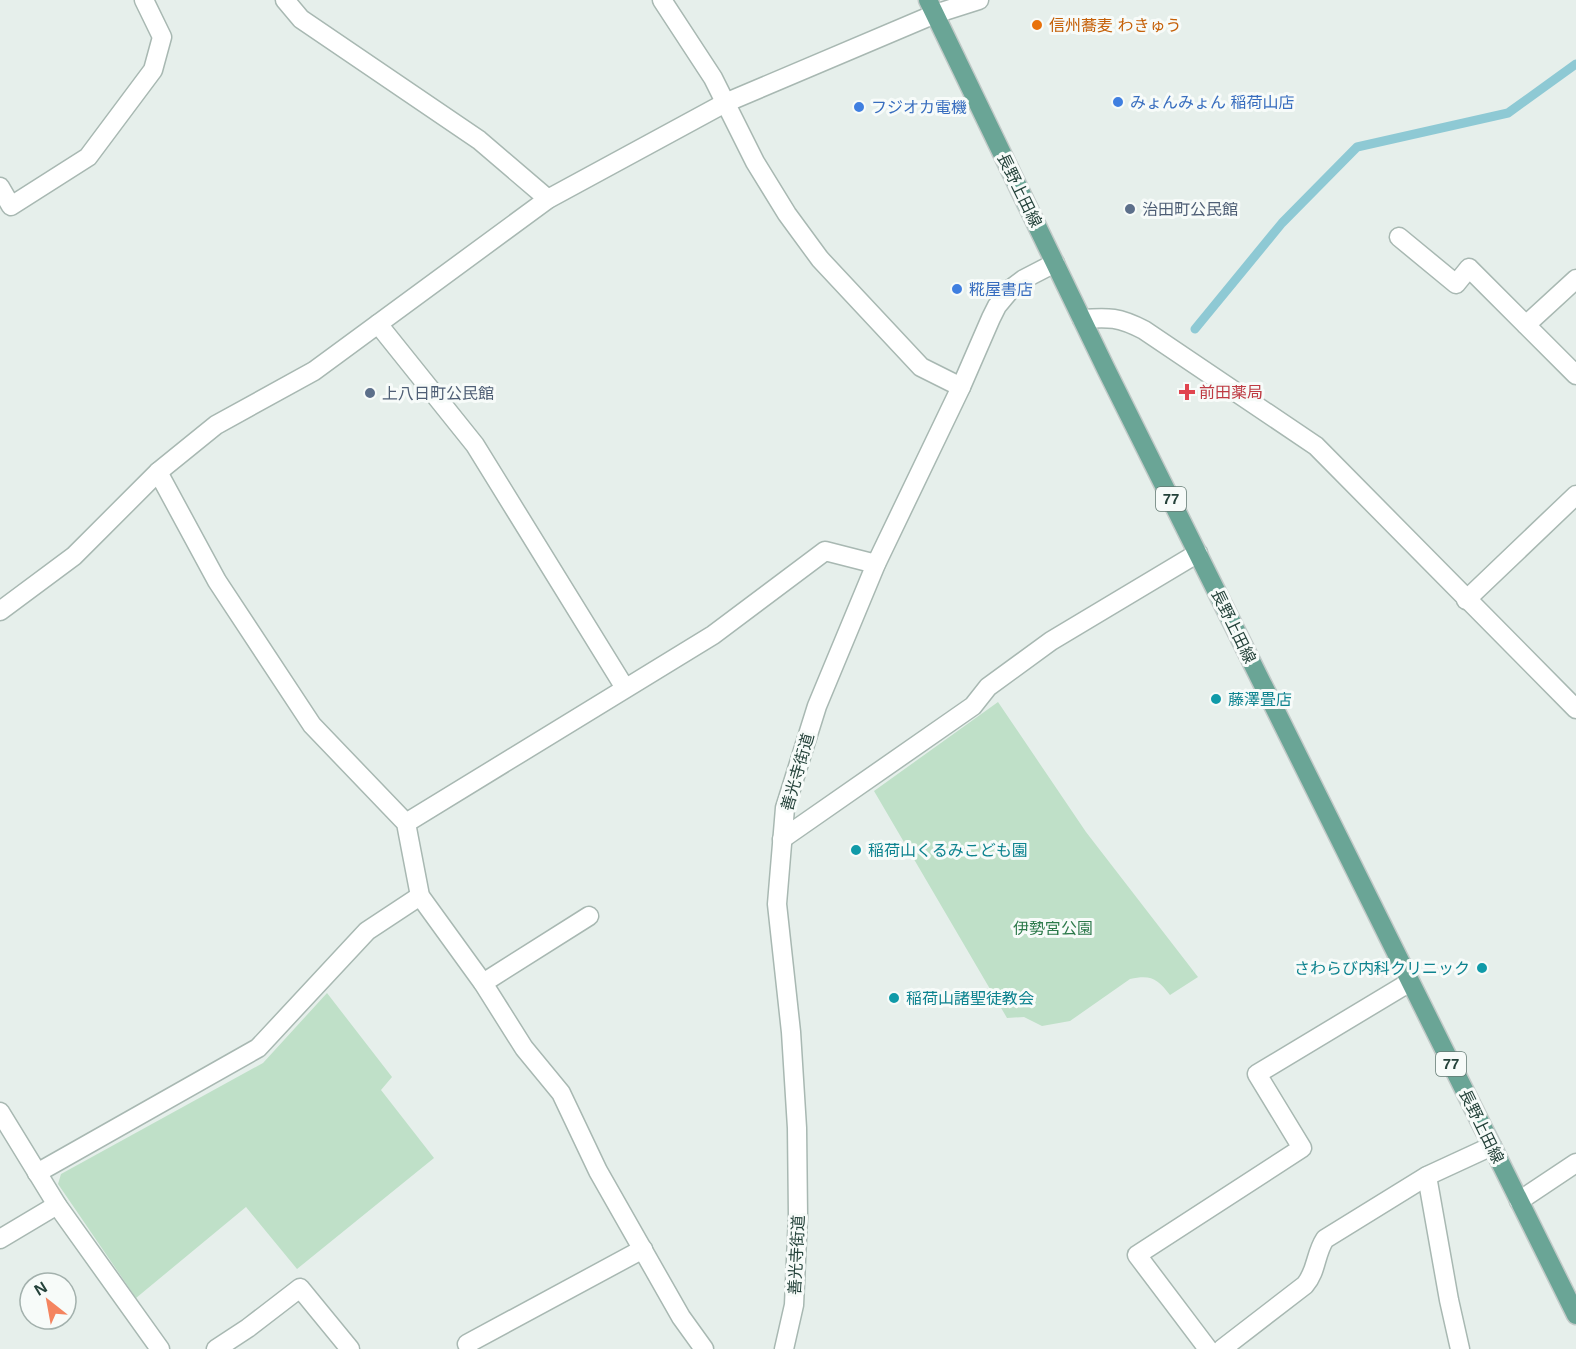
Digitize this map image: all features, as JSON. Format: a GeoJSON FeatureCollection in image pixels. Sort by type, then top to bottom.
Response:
{"type":"FeatureCollection","features":[{"type":"Feature","properties":{"kind":"main road","name":"長野上田線"},"geometry":{"type":"LineString","coordinates":[[932,7],[1197,553],[1576,1315]]}},
{"type":"Feature","properties":{"kind":"street"},"geometry":{"type":"LineString","coordinates":[[0,187],[11,206],[88,157],[153,70],[162,37],[144,0]]}},
{"type":"Feature","properties":{"kind":"street"},"geometry":{"type":"LineString","coordinates":[[285,0],[301,19],[479,140],[548,200]]}},
{"type":"Feature","properties":{"kind":"street"},"geometry":{"type":"LineString","coordinates":[[662,0],[713,78],[755,162],[787,214],[820,259],[921,367],[961,387]]}},
{"type":"Feature","properties":{"kind":"street"},"geometry":{"type":"LineString","coordinates":[[0,611],[74,556],[158,472],[216,425],[314,371],[548,200],[724,103],[932,7],[979,0]]}},
{"type":"Feature","properties":{"kind":"street"},"geometry":{"type":"LineString","coordinates":[[1399,237],[1456,284],[1469,268],[1576,375]]}},
{"type":"Feature","properties":{"kind":"street","name":"善光寺街道"},"geometry":{"type":"LineString","coordinates":[[784,1349],[794,1305],[798,1216],[797,1128],[777,904],[785,808],[817,706],[876,564],[961,387],[991,318],[1004,297],[1024,279],[1055,263]]}},
{"type":"Feature","properties":{"kind":"street"},"geometry":{"type":"LineString","coordinates":[[1527,325],[1576,279]]}},
{"type":"Feature","properties":{"kind":"street"},"geometry":{"type":"LineString","coordinates":[[1082,319],[1112,317],[1144,330],[1316,446],[1576,709]]}},
{"type":"Feature","properties":{"kind":"street"},"geometry":{"type":"LineString","coordinates":[[378,324],[475,445],[625,688]]}},
{"type":"Feature","properties":{"kind":"street"},"geometry":{"type":"LineString","coordinates":[[158,472],[217,581],[312,725],[406,823],[420,896],[483,983],[525,1047],[561,1093],[598,1171],[681,1317],[704,1349]]}},
{"type":"Feature","properties":{"kind":"street"},"geometry":{"type":"LineString","coordinates":[[1466,600],[1576,495]]}},
{"type":"Feature","properties":{"kind":"street"},"geometry":{"type":"LineString","coordinates":[[406,823],[713,635],[825,551],[876,564]]}},
{"type":"Feature","properties":{"kind":"street"},"geometry":{"type":"LineString","coordinates":[[782,839],[973,706],[988,687],[1051,641],[1197,553]]}},
{"type":"Feature","properties":{"kind":"street"},"geometry":{"type":"LineString","coordinates":[[37,1173],[258,1048],[367,931],[420,896]]}},
{"type":"Feature","properties":{"kind":"street"},"geometry":{"type":"LineString","coordinates":[[483,983],[589,916]]}},
{"type":"Feature","properties":{"kind":"street"},"geometry":{"type":"LineString","coordinates":[[1208,1349],[1137,1255],[1302,1148],[1257,1074],[1410,982]]}},
{"type":"Feature","properties":{"kind":"street"},"geometry":{"type":"LineString","coordinates":[[0,1112],[57,1205],[160,1349]]}},
{"type":"Feature","properties":{"kind":"street"},"geometry":{"type":"LineString","coordinates":[[1222,1349],[1305,1285],[1312,1276],[1318,1250],[1325,1239],[1427,1176],[1492,1146]]}},
{"type":"Feature","properties":{"kind":"street"},"geometry":{"type":"LineString","coordinates":[[1519,1200],[1576,1163]]}},
{"type":"Feature","properties":{"kind":"street"},"geometry":{"type":"LineString","coordinates":[[1427,1176],[1460,1349]]}},
{"type":"Feature","properties":{"kind":"street"},"geometry":{"type":"LineString","coordinates":[[0,1239],[57,1205]]}},
{"type":"Feature","properties":{"kind":"street"},"geometry":{"type":"LineString","coordinates":[[467,1344],[643,1249]]}},
{"type":"Feature","properties":{"kind":"street"},"geometry":{"type":"LineString","coordinates":[[216,1349],[248,1328],[300,1288],[350,1349]]}},
{"type":"Feature","properties":{"kind":"green space","name":"伊勢宮公園"},"geometry":{"type":"Polygon","coordinates":[[[998,702],[1086,832],[1198,977],[1170,995],[1153,979],[1143,977],[1130,979],[1070,1021],[1042,1026],[1024,1017],[1007,1018],[874,791],[998,702]]]}},
{"type":"Feature","properties":{"kind":"green space"},"geometry":{"type":"Polygon","coordinates":[[[327,993],[392,1077],[381,1090],[434,1158],[297,1269],[246,1207],[136,1298],[58,1184],[61,1174],[263,1063],[327,993]]]}},
{"type":"Feature","properties":{"kind":"waterway"},"geometry":{"type":"LineString","coordinates":[[1195,329],[1282,223],[1357,147],[1508,113],[1576,64]]}},
{"type":"Feature","properties":{"kind":"place","name":"信州蕎麦 わきゅう"},"geometry":{"type":"Point","coordinates":[1037,25]}},
{"type":"Feature","properties":{"kind":"place","name":"みょんみょん 稲荷山店"},"geometry":{"type":"Point","coordinates":[1118,102]}},
{"type":"Feature","properties":{"kind":"place","name":"フジオカ電機"},"geometry":{"type":"Point","coordinates":[859,107]}},
{"type":"Feature","properties":{"kind":"place","name":"治田町公民館"},"geometry":{"type":"Point","coordinates":[1130,209]}},
{"type":"Feature","properties":{"kind":"place","name":"糀屋書店"},"geometry":{"type":"Point","coordinates":[957,289]}},
{"type":"Feature","properties":{"kind":"place","name":"前田薬局"},"geometry":{"type":"Point","coordinates":[1187,392]}},
{"type":"Feature","properties":{"kind":"place","name":"上八日町公民館"},"geometry":{"type":"Point","coordinates":[370,393]}},
{"type":"Feature","properties":{"kind":"place","name":"藤澤畳店"},"geometry":{"type":"Point","coordinates":[1216,699]}},
{"type":"Feature","properties":{"kind":"place","name":"稲荷山くるみこども園"},"geometry":{"type":"Point","coordinates":[856,850]}},
{"type":"Feature","properties":{"kind":"place","name":"さわらび内科クリニック"},"geometry":{"type":"Point","coordinates":[1482,968]}},
{"type":"Feature","properties":{"kind":"place","name":"稲荷山諸聖徒教会"},"geometry":{"type":"Point","coordinates":[894,998]}}]}
